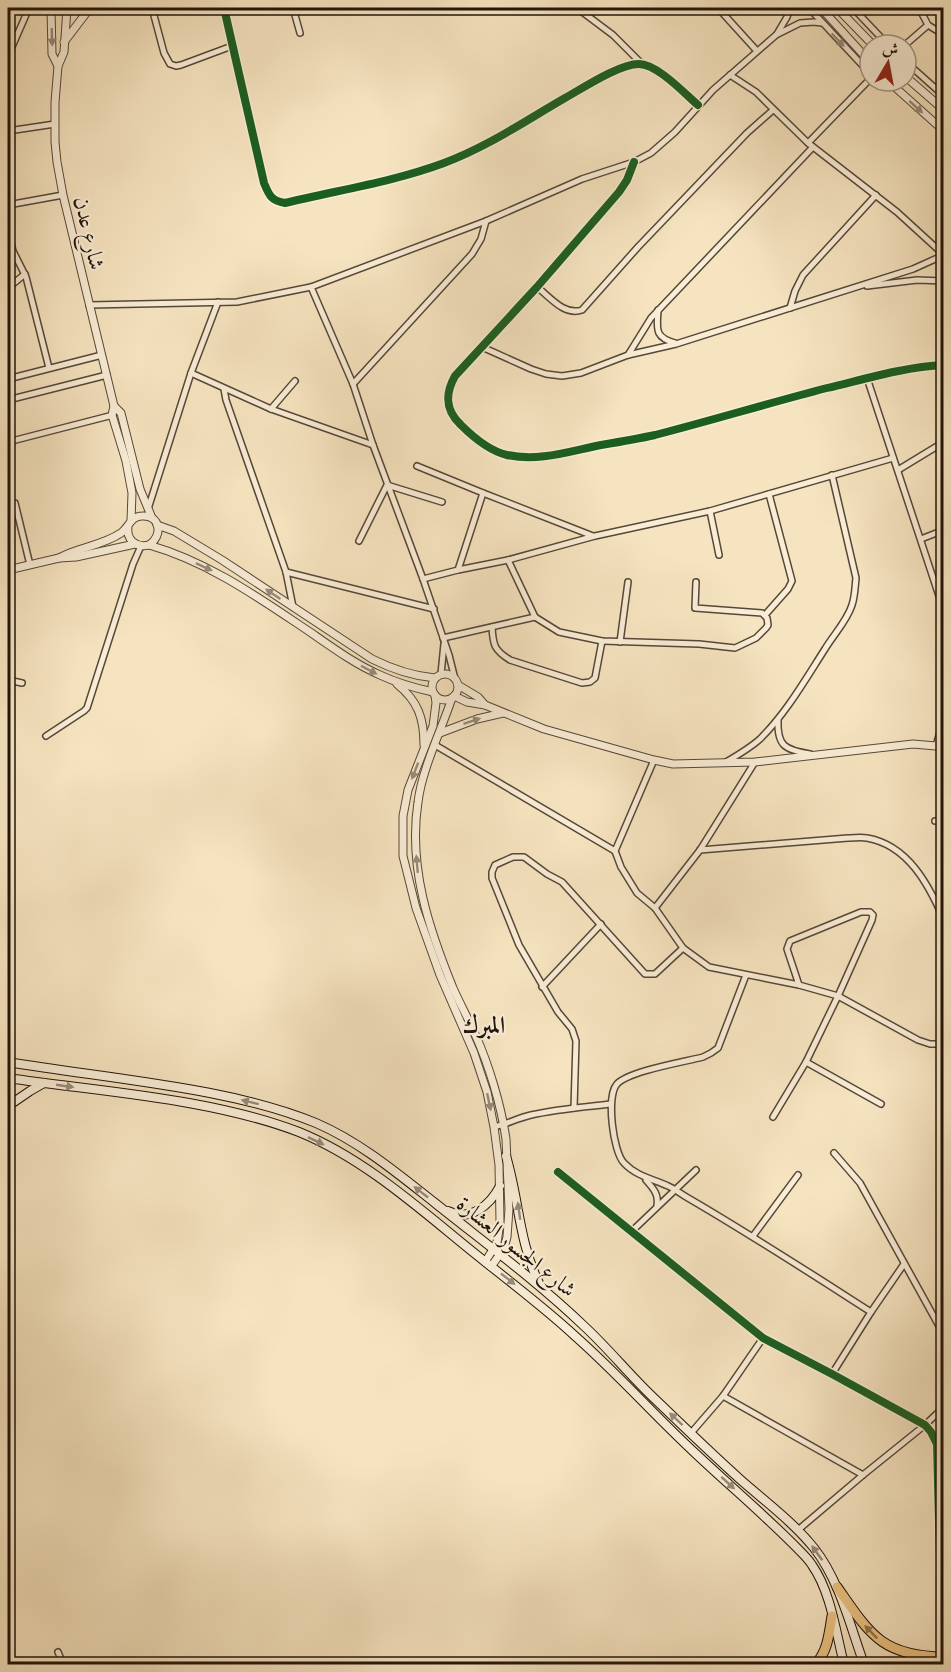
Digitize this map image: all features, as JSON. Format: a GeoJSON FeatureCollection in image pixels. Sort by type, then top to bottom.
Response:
{"type":"FeatureCollection","features":[{"type":"Feature","properties":{"kind":"main road","name":"شارع الجسور العشارة"},"geometry":{"type":"LineString","coordinates":[[8,1062],[243,1100],[319,1124],[388,1166],[541,1287],[585,1327],[654,1399],[798,1530],[827,1566],[837,1587],[864,1665]]}},
{"type":"Feature","properties":{"kind":"main road"},"geometry":{"type":"LineString","coordinates":[[11,1078],[20,1064]]}},
{"type":"Feature","properties":{"kind":"main road","name":"شارع الجسور العشارة"},"geometry":{"type":"LineString","coordinates":[[11,1078],[157,1099],[252,1117],[301,1133],[370,1172],[433,1219],[577,1338],[692,1451],[800,1551],[813,1565],[820,1580],[844,1665]]}},
{"type":"Feature","properties":{"kind":"main road"},"geometry":{"type":"LineString","coordinates":[[8,1106],[45,1083]]}},
{"type":"Feature","properties":{"kind":"main road"},"geometry":{"type":"LineString","coordinates":[[506,1156],[515,1188],[527,1257],[541,1287]]}},
{"type":"Feature","properties":{"kind":"main road"},"geometry":{"type":"LineString","coordinates":[[439,1206],[453,1213],[474,1212],[490,1203],[500,1186]]}},
{"type":"Feature","properties":{"kind":"main road"},"geometry":{"type":"LineString","coordinates":[[837,1587],[864,1625],[880,1641],[900,1652],[944,1658]]}},
{"type":"Feature","properties":{"kind":"main road"},"geometry":{"type":"LineString","coordinates":[[816,1665],[827,1647],[832,1616]]}},
{"type":"Feature","properties":{"kind":"main road"},"geometry":{"type":"LineString","coordinates":[[917,1665],[944,1658]]}},
{"type":"Feature","properties":{"kind":"street"},"geometry":{"type":"LineString","coordinates":[[8,56],[29,8]]}},
{"type":"Feature","properties":{"kind":"street","name":"شارع عدن"},"geometry":{"type":"LineString","coordinates":[[51,8],[52,54],[58,66]]}},
{"type":"Feature","properties":{"kind":"street","name":"شارع عدن"},"geometry":{"type":"LineString","coordinates":[[66,8],[64,52],[58,66],[55,142],[63,195],[107,375],[114,406],[112,415],[132,493],[129,524]]}},
{"type":"Feature","properties":{"kind":"street"},"geometry":{"type":"LineString","coordinates":[[64,42],[90,8]]}},
{"type":"Feature","properties":{"kind":"street"},"geometry":{"type":"LineString","coordinates":[[152,8],[164,53],[170,64],[181,65],[232,46]]}},
{"type":"Feature","properties":{"kind":"street"},"geometry":{"type":"LineString","coordinates":[[224,8],[264,183],[272,199],[285,203],[387,180],[445,163],[476,150],[601,78],[630,64],[642,64]]}},
{"type":"Feature","properties":{"kind":"street"},"geometry":{"type":"LineString","coordinates":[[293,8],[300,33]]}},
{"type":"Feature","properties":{"kind":"street"},"geometry":{"type":"LineString","coordinates":[[577,8],[613,36],[642,64],[660,72],[698,105]]}},
{"type":"Feature","properties":{"kind":"street"},"geometry":{"type":"LineString","coordinates":[[718,8],[757,51]]}},
{"type":"Feature","properties":{"kind":"street"},"geometry":{"type":"LineString","coordinates":[[776,35],[790,8]]}},
{"type":"Feature","properties":{"kind":"street"},"geometry":{"type":"LineString","coordinates":[[809,8],[858,62]]}},
{"type":"Feature","properties":{"kind":"street"},"geometry":{"type":"LineString","coordinates":[[821,8],[858,49]]}},
{"type":"Feature","properties":{"kind":"street"},"geometry":{"type":"LineString","coordinates":[[837,8],[861,33]]}},
{"type":"Feature","properties":{"kind":"street"},"geometry":{"type":"LineString","coordinates":[[853,8],[877,33]]}},
{"type":"Feature","properties":{"kind":"street"},"geometry":{"type":"LineString","coordinates":[[919,8],[928,25],[944,35]]}},
{"type":"Feature","properties":{"kind":"street"},"geometry":{"type":"LineString","coordinates":[[89,305],[237,302],[311,287],[486,221],[582,179],[634,162],[651,153],[675,132],[698,105],[776,35],[800,23],[822,23]]}},
{"type":"Feature","properties":{"kind":"street"},"geometry":{"type":"LineString","coordinates":[[918,34],[928,25]]}},
{"type":"Feature","properties":{"kind":"street"},"geometry":{"type":"LineString","coordinates":[[918,73],[944,96]]}},
{"type":"Feature","properties":{"kind":"street"},"geometry":{"type":"LineString","coordinates":[[482,347],[546,374],[562,376],[581,373],[628,355],[676,344],[913,269],[943,254],[897,212],[811,145],[756,92],[730,75]]}},
{"type":"Feature","properties":{"kind":"street"},"geometry":{"type":"LineString","coordinates":[[918,87],[944,110]]}},
{"type":"Feature","properties":{"kind":"street"},"geometry":{"type":"LineString","coordinates":[[628,355],[658,310],[858,92]]}},
{"type":"Feature","properties":{"kind":"street"},"geometry":{"type":"LineString","coordinates":[[901,93],[944,131]]}},
{"type":"Feature","properties":{"kind":"street"},"geometry":{"type":"LineString","coordinates":[[537,287],[567,310],[576,312],[582,310],[638,247],[747,133],[773,110]]}},
{"type":"Feature","properties":{"kind":"street"},"geometry":{"type":"LineString","coordinates":[[8,131],[55,124]]}},
{"type":"Feature","properties":{"kind":"street"},"geometry":{"type":"LineString","coordinates":[[634,162],[619,192],[537,287],[455,376],[449,387],[450,411],[462,426],[489,447],[506,455],[548,457],[654,435],[867,378],[926,366],[944,365]]}},
{"type":"Feature","properties":{"kind":"street"},"geometry":{"type":"LineString","coordinates":[[8,205],[63,195]]}},
{"type":"Feature","properties":{"kind":"street"},"geometry":{"type":"LineString","coordinates":[[790,308],[797,286],[806,271],[876,195]]}},
{"type":"Feature","properties":{"kind":"street"},"geometry":{"type":"LineString","coordinates":[[353,384],[472,254],[481,239],[486,221]]}},
{"type":"Feature","properties":{"kind":"street"},"geometry":{"type":"LineString","coordinates":[[8,231],[25,274],[49,368]]}},
{"type":"Feature","properties":{"kind":"street"},"geometry":{"type":"LineString","coordinates":[[8,288],[25,274]]}},
{"type":"Feature","properties":{"kind":"street"},"geometry":{"type":"LineString","coordinates":[[856,287],[917,280],[944,281]]}},
{"type":"Feature","properties":{"kind":"street"},"geometry":{"type":"LineString","coordinates":[[311,287],[353,384],[387,485],[434,609],[456,682],[418,800],[415,825],[416,867],[429,921],[453,987],[481,1049],[504,1125],[507,1243],[488,1264]]}},
{"type":"Feature","properties":{"kind":"street"},"geometry":{"type":"LineString","coordinates":[[148,509],[191,373],[218,302]]}},
{"type":"Feature","properties":{"kind":"street"},"geometry":{"type":"LineString","coordinates":[[658,310],[659,335],[676,344]]}},
{"type":"Feature","properties":{"kind":"street"},"geometry":{"type":"LineString","coordinates":[[8,379],[102,355]]}},
{"type":"Feature","properties":{"kind":"street"},"geometry":{"type":"LineString","coordinates":[[191,373],[271,409],[373,445]]}},
{"type":"Feature","properties":{"kind":"street"},"geometry":{"type":"LineString","coordinates":[[8,400],[107,375]]}},
{"type":"Feature","properties":{"kind":"street"},"geometry":{"type":"LineString","coordinates":[[867,378],[944,611]]}},
{"type":"Feature","properties":{"kind":"street"},"geometry":{"type":"LineString","coordinates":[[271,409],[295,381]]}},
{"type":"Feature","properties":{"kind":"street"},"geometry":{"type":"LineString","coordinates":[[224,389],[286,572],[293,607]]}},
{"type":"Feature","properties":{"kind":"street"},"geometry":{"type":"LineString","coordinates":[[114,406],[121,413],[137,480],[152,518],[159,528],[158,536],[149,545]]}},
{"type":"Feature","properties":{"kind":"street"},"geometry":{"type":"LineString","coordinates":[[8,442],[121,413]]}},
{"type":"Feature","properties":{"kind":"street"},"geometry":{"type":"LineString","coordinates":[[898,470],[944,441]]}},
{"type":"Feature","properties":{"kind":"street"},"geometry":{"type":"LineString","coordinates":[[423,579],[508,560],[595,536],[710,511],[893,458]]}},
{"type":"Feature","properties":{"kind":"street"},"geometry":{"type":"LineString","coordinates":[[417,466],[483,494],[595,536]]}},
{"type":"Feature","properties":{"kind":"street"},"geometry":{"type":"LineString","coordinates":[[723,764],[752,746],[778,720],[803,686],[852,606],[856,578],[832,475]]}},
{"type":"Feature","properties":{"kind":"street"},"geometry":{"type":"LineString","coordinates":[[387,485],[442,502]]}},
{"type":"Feature","properties":{"kind":"street"},"geometry":{"type":"LineString","coordinates":[[359,541],[387,485]]}},
{"type":"Feature","properties":{"kind":"street"},"geometry":{"type":"LineString","coordinates":[[458,570],[483,494]]}},
{"type":"Feature","properties":{"kind":"street"},"geometry":{"type":"LineString","coordinates":[[765,615],[788,589],[792,581],[768,494]]}},
{"type":"Feature","properties":{"kind":"street"},"geometry":{"type":"LineString","coordinates":[[15,503],[30,565]]}},
{"type":"Feature","properties":{"kind":"street"},"geometry":{"type":"LineString","coordinates":[[710,511],[719,555]]}},
{"type":"Feature","properties":{"kind":"street"},"geometry":{"type":"LineString","coordinates":[[8,570],[59,558],[120,534],[140,516],[152,518]]}},
{"type":"Feature","properties":{"kind":"street"},"geometry":{"type":"LineString","coordinates":[[129,524],[129,536],[138,545]]}},
{"type":"Feature","properties":{"kind":"street"},"geometry":{"type":"LineString","coordinates":[[157,525],[174,531],[222,560],[355,649],[389,668],[406,674],[448,675],[478,697],[485,705]]}},
{"type":"Feature","properties":{"kind":"street"},"geometry":{"type":"LineString","coordinates":[[921,539],[944,530]]}},
{"type":"Feature","properties":{"kind":"street"},"geometry":{"type":"LineString","coordinates":[[46,736],[87,708],[138,545]]}},
{"type":"Feature","properties":{"kind":"street"},"geometry":{"type":"LineString","coordinates":[[59,558],[138,545],[149,545],[169,551],[220,574],[344,656],[396,682],[434,694],[444,700],[453,697],[485,705],[544,729],[654,760],[673,764],[723,764],[913,744],[936,746],[944,750]]}},
{"type":"Feature","properties":{"kind":"street"},"geometry":{"type":"LineString","coordinates":[[508,560],[535,617],[559,632],[602,641],[699,644],[735,648],[756,638],[766,628],[768,622],[765,615],[759,613],[697,609],[694,606],[696,582]]}},
{"type":"Feature","properties":{"kind":"street"},"geometry":{"type":"LineString","coordinates":[[286,572],[434,609]]}},
{"type":"Feature","properties":{"kind":"street"},"geometry":{"type":"LineString","coordinates":[[620,642],[628,582]]}},
{"type":"Feature","properties":{"kind":"street"},"geometry":{"type":"LineString","coordinates":[[443,640],[535,617]]}},
{"type":"Feature","properties":{"kind":"street"},"geometry":{"type":"LineString","coordinates":[[492,627],[495,647],[500,654],[510,660],[582,683],[590,682],[595,678],[602,641]]}},
{"type":"Feature","properties":{"kind":"street"},"geometry":{"type":"LineString","coordinates":[[443,640],[438,676],[432,685],[435,711],[433,726],[408,790],[403,816],[403,856],[416,908],[440,975],[474,1053],[487,1092],[494,1126],[500,1186],[498,1251]]}},
{"type":"Feature","properties":{"kind":"street"},"geometry":{"type":"LineString","coordinates":[[8,680],[22,682]]}},
{"type":"Feature","properties":{"kind":"street"},"geometry":{"type":"LineString","coordinates":[[396,682],[409,694],[418,709],[424,733],[423,750]]}},
{"type":"Feature","properties":{"kind":"street"},"geometry":{"type":"LineString","coordinates":[[440,733],[504,712]]}},
{"type":"Feature","properties":{"kind":"street"},"geometry":{"type":"LineString","coordinates":[[936,746],[944,718]]}},
{"type":"Feature","properties":{"kind":"street"},"geometry":{"type":"LineString","coordinates":[[778,720],[777,732],[780,742],[785,747],[819,755]]}},
{"type":"Feature","properties":{"kind":"street"},"geometry":{"type":"LineString","coordinates":[[435,746],[615,851],[621,867],[637,892],[655,908],[683,948],[709,968],[799,985],[838,996],[918,1040],[930,1044],[944,1044]]}},
{"type":"Feature","properties":{"kind":"street"},"geometry":{"type":"LineString","coordinates":[[615,851],[654,760]]}},
{"type":"Feature","properties":{"kind":"street"},"geometry":{"type":"LineString","coordinates":[[655,908],[700,850],[755,762]]}},
{"type":"Feature","properties":{"kind":"street"},"geometry":{"type":"LineString","coordinates":[[935,820],[944,821]]}},
{"type":"Feature","properties":{"kind":"street"},"geometry":{"type":"LineString","coordinates":[[700,850],[848,838],[867,838],[882,842],[894,848],[913,865],[936,901],[944,920]]}},
{"type":"Feature","properties":{"kind":"street"},"geometry":{"type":"LineString","coordinates":[[574,1108],[576,1041],[572,1029],[542,987],[519,945],[492,878],[495,865],[513,857],[524,857],[562,882],[645,974],[655,974],[683,948]]}},
{"type":"Feature","properties":{"kind":"street"},"geometry":{"type":"LineString","coordinates":[[772,1117],[806,1062],[873,915],[870,912],[861,912],[790,941],[787,949],[799,985]]}},
{"type":"Feature","properties":{"kind":"street"},"geometry":{"type":"LineString","coordinates":[[542,987],[601,924]]}},
{"type":"Feature","properties":{"kind":"street"},"geometry":{"type":"LineString","coordinates":[[746,975],[718,1048],[704,1056],[638,1074],[625,1079],[615,1087],[610,1104],[616,1148],[624,1163],[645,1178],[668,1186],[753,1236],[871,1312]]}},
{"type":"Feature","properties":{"kind":"street"},"geometry":{"type":"LineString","coordinates":[[806,1062],[881,1104]]}},
{"type":"Feature","properties":{"kind":"street"},"geometry":{"type":"LineString","coordinates":[[494,1126],[504,1125],[527,1116],[610,1104]]}},
{"type":"Feature","properties":{"kind":"street"},"geometry":{"type":"LineString","coordinates":[[834,1153],[860,1183],[944,1335]]}},
{"type":"Feature","properties":{"kind":"street"},"geometry":{"type":"LineString","coordinates":[[631,1232],[696,1170]]}},
{"type":"Feature","properties":{"kind":"street"},"geometry":{"type":"LineString","coordinates":[[558,1172],[763,1338],[925,1425],[937,1444],[941,1597],[944,1603]]}},
{"type":"Feature","properties":{"kind":"street"},"geometry":{"type":"LineString","coordinates":[[753,1236],[798,1175]]}},
{"type":"Feature","properties":{"kind":"street"},"geometry":{"type":"LineString","coordinates":[[645,1178],[656,1193],[657,1206]]}},
{"type":"Feature","properties":{"kind":"street"},"geometry":{"type":"LineString","coordinates":[[832,1374],[904,1264]]}},
{"type":"Feature","properties":{"kind":"street"},"geometry":{"type":"LineString","coordinates":[[691,1433],[723,1396],[763,1338]]}},
{"type":"Feature","properties":{"kind":"street"},"geometry":{"type":"LineString","coordinates":[[723,1396],[863,1475]]}},
{"type":"Feature","properties":{"kind":"street"},"geometry":{"type":"LineString","coordinates":[[798,1530],[944,1407]]}},
{"type":"Feature","properties":{"kind":"street"},"geometry":{"type":"LineString","coordinates":[[58,1652],[63,1665]]}},
{"type":"Feature","properties":{"kind":"cycle path"},"geometry":{"type":"LineString","coordinates":[[224,8],[264,183],[271,197],[280,202],[285,203],[385,181],[460,157],[601,77],[631,65],[646,65],[654,69],[698,105]]}},
{"type":"Feature","properties":{"kind":"cycle path"},"geometry":{"type":"LineString","coordinates":[[634,162],[619,192],[537,287],[455,376],[449,389],[449,408],[456,419],[482,443],[507,455],[519,457],[554,455],[655,435],[885,374],[944,365]]}},
{"type":"Feature","properties":{"kind":"cycle path"},"geometry":{"type":"LineString","coordinates":[[558,1172],[763,1338],[925,1425],[937,1444],[941,1597],[944,1603]]}},
{"type":"Feature","properties":{"kind":"district","name":"المبرك"},"geometry":{"type":"Point","coordinates":[484,1025]}}]}
